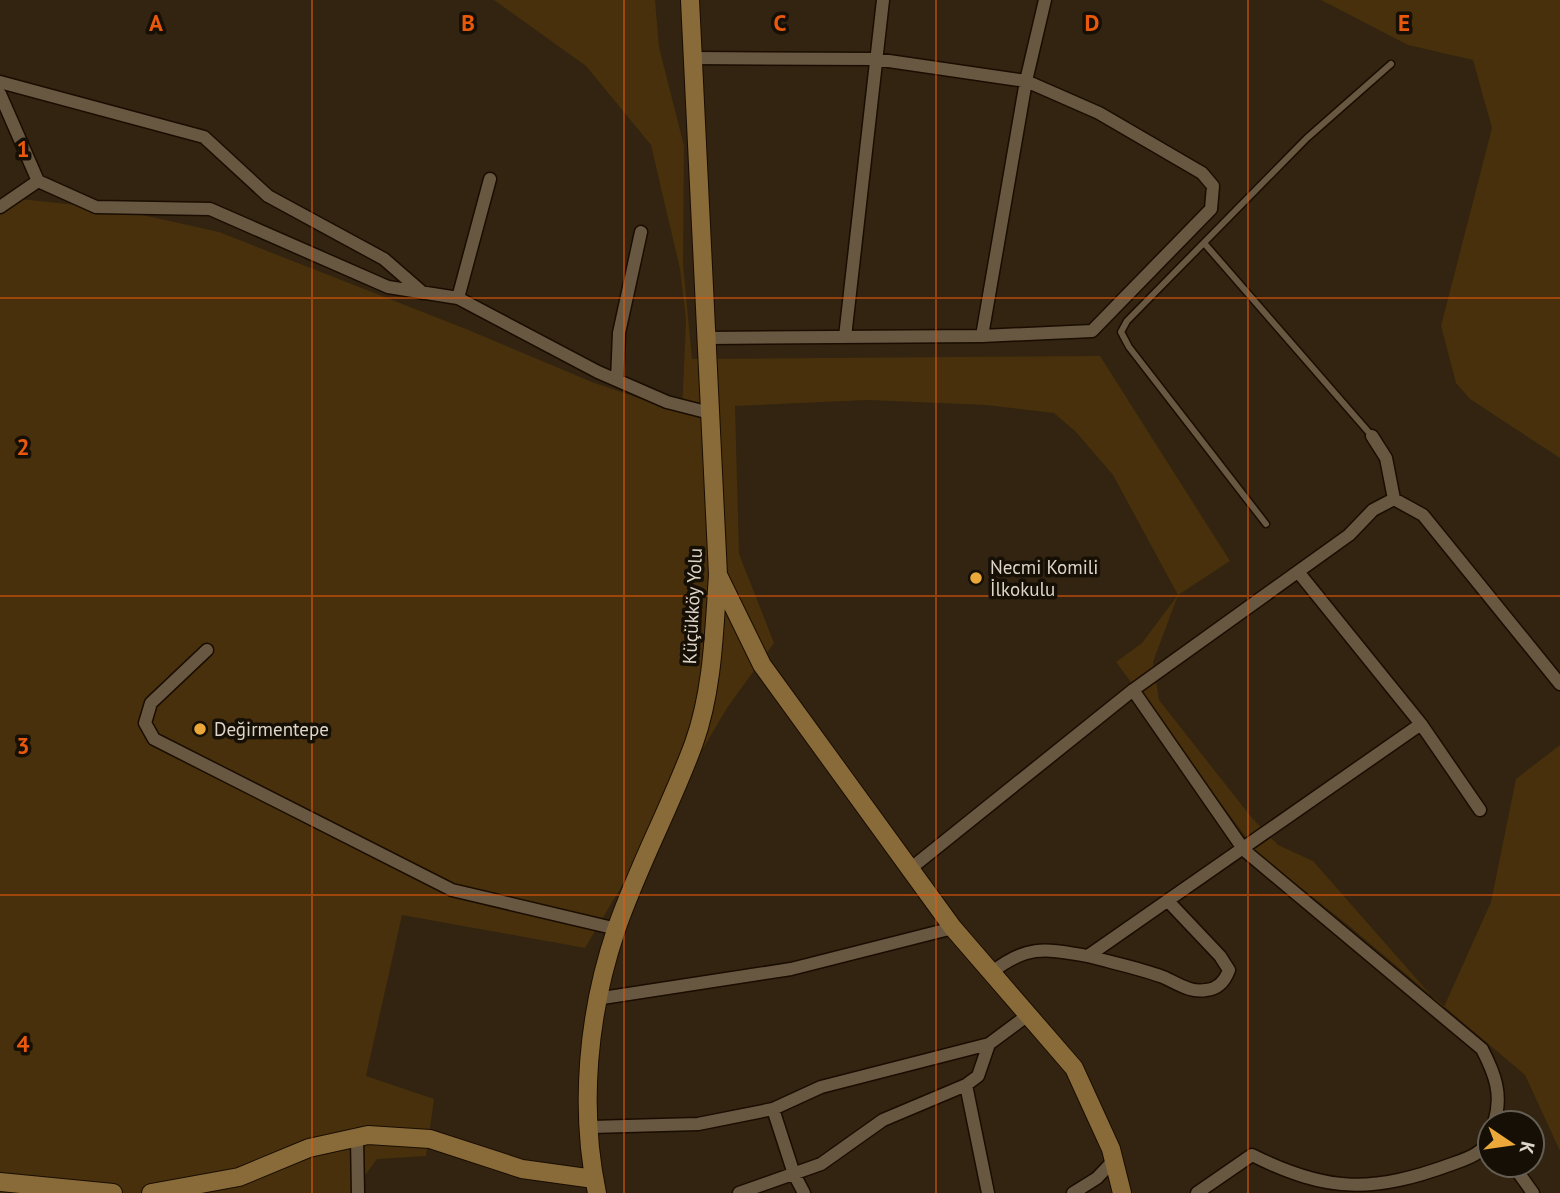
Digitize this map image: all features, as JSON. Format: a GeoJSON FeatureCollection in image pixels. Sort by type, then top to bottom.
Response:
{"type":"FeatureCollection","features":[{"type":"Feature","properties":{"kind":"street","name":"Küçükköy Yolu"},"geometry":{"type":"LineString","coordinates":[[595,1186],[587,1079],[596,999],[617,929],[695,741],[713,661],[718,575],[690,0]]}},
{"type":"Feature","properties":{"kind":"street"},"geometry":{"type":"LineString","coordinates":[[845,337],[883,0]]}},
{"type":"Feature","properties":{"kind":"street"},"geometry":{"type":"LineString","coordinates":[[982,336],[1026,81],[1045,0]]}},
{"type":"Feature","properties":{"kind":"street"},"geometry":{"type":"LineString","coordinates":[[693,58],[875,59],[1026,81],[1099,113],[1202,173],[1213,186],[1211,209],[1092,331],[982,336],[706,338]]}},
{"type":"Feature","properties":{"kind":"street"},"geometry":{"type":"LineString","coordinates":[[0,82],[204,137],[268,196],[384,259],[423,293]]}},
{"type":"Feature","properties":{"kind":"street"},"geometry":{"type":"LineString","coordinates":[[0,94],[38,181],[96,207],[210,209],[388,287],[458,299],[617,380],[667,402],[710,413]]}},
{"type":"Feature","properties":{"kind":"street"},"geometry":{"type":"LineString","coordinates":[[458,299],[489,179]]}},
{"type":"Feature","properties":{"kind":"street"},"geometry":{"type":"LineString","coordinates":[[0,207],[38,181]]}},
{"type":"Feature","properties":{"kind":"street"},"geometry":{"type":"LineString","coordinates":[[617,380],[620,333],[641,232]]}},
{"type":"Feature","properties":{"kind":"street"},"geometry":{"type":"LineString","coordinates":[[1372,436],[1385,458],[1394,499],[1423,515],[1560,684]]}},
{"type":"Feature","properties":{"kind":"street"},"geometry":{"type":"LineString","coordinates":[[910,869],[1133,690],[1299,573],[1349,535],[1373,510],[1394,499]]}},
{"type":"Feature","properties":{"kind":"street"},"geometry":{"type":"LineString","coordinates":[[1299,573],[1421,724],[1480,810]]}},
{"type":"Feature","properties":{"kind":"street"},"geometry":{"type":"LineString","coordinates":[[718,575],[762,665],[953,928],[1074,1068],[1114,1160],[1122,1193]]}},
{"type":"Feature","properties":{"kind":"street"},"geometry":{"type":"LineString","coordinates":[[207,650],[151,703],[145,723],[154,739],[453,890],[617,929]]}},
{"type":"Feature","properties":{"kind":"street"},"geometry":{"type":"LineString","coordinates":[[1133,690],[1244,850],[1482,1049],[1497,1077],[1498,1109]]}},
{"type":"Feature","properties":{"kind":"street"},"geometry":{"type":"LineString","coordinates":[[1088,956],[1244,850],[1421,724]]}},
{"type":"Feature","properties":{"kind":"street"},"geometry":{"type":"LineString","coordinates":[[992,972],[1011,957],[1039,948],[1088,956],[1164,978],[1189,989],[1205,991],[1219,986],[1229,970],[1220,956],[1168,901]]}},
{"type":"Feature","properties":{"kind":"street"},"geometry":{"type":"LineString","coordinates":[[596,999],[791,969],[953,928]]}},
{"type":"Feature","properties":{"kind":"street"},"geometry":{"type":"LineString","coordinates":[[591,1127],[698,1124],[774,1109],[821,1087],[989,1044],[1028,1015]]}},
{"type":"Feature","properties":{"kind":"street"},"geometry":{"type":"LineString","coordinates":[[739,1193],[821,1164],[883,1121],[966,1084],[978,1076],[989,1044]]}},
{"type":"Feature","properties":{"kind":"street"},"geometry":{"type":"LineString","coordinates":[[966,1084],[988,1193]]}},
{"type":"Feature","properties":{"kind":"street"},"geometry":{"type":"LineString","coordinates":[[774,1109],[793,1174],[804,1193]]}},
{"type":"Feature","properties":{"kind":"street"},"geometry":{"type":"LineString","coordinates":[[151,1193],[178,1191],[239,1177],[309,1148],[368,1135],[430,1139],[522,1169],[595,1186]]}},
{"type":"Feature","properties":{"kind":"street"},"geometry":{"type":"LineString","coordinates":[[357,1138],[358,1193]]}},
{"type":"Feature","properties":{"kind":"street"},"geometry":{"type":"LineString","coordinates":[[1197,1193],[1252,1155],[1317,1187],[1367,1190],[1403,1182],[1476,1153]]}},
{"type":"Feature","properties":{"kind":"street"},"geometry":{"type":"LineString","coordinates":[[1073,1193],[1097,1178],[1114,1160]]}},
{"type":"Feature","properties":{"kind":"street"},"geometry":{"type":"LineString","coordinates":[[12,1186],[113,1193]]}},
{"type":"Feature","properties":{"kind":"lane"},"geometry":{"type":"LineString","coordinates":[[1266,524],[1129,347],[1121,332],[1127,321],[1307,138],[1391,64]]}},
{"type":"Feature","properties":{"kind":"lane"},"geometry":{"type":"LineString","coordinates":[[1204,243],[1372,436]]}},
{"type":"Feature","properties":{"kind":"shaded area"},"geometry":{"type":"Polygon","coordinates":[[[494,0],[655,0],[659,47],[684,146],[683,264],[692,359],[1100,356],[1230,561],[1178,595],[1113,475],[1076,432],[1054,413],[986,405],[868,400],[735,406],[739,554],[774,643],[727,708],[585,948],[402,915],[366,1076],[434,1099],[426,1156],[377,1159],[352,1193],[0,1193],[0,197],[116,209],[219,232],[466,329],[592,382],[682,413],[686,320],[680,269],[651,145],[586,66],[494,0]]]}},
{"type":"Feature","properties":{"kind":"shaded area"},"geometry":{"type":"Polygon","coordinates":[[[1321,0],[1560,0],[1560,458],[1470,399],[1456,383],[1441,326],[1492,128],[1473,60],[1408,45],[1321,0]]]}},
{"type":"Feature","properties":{"kind":"shaded area"},"geometry":{"type":"Polygon","coordinates":[[[1178,595],[1153,662],[1159,700],[1252,818],[1278,845],[1313,861],[1431,995],[1260,856],[1116,662],[1142,643],[1178,595]]]}},
{"type":"Feature","properties":{"kind":"shaded area"},"geometry":{"type":"Polygon","coordinates":[[[1560,745],[1560,1151],[1546,1121],[1546,1109],[1541,1109],[1525,1075],[1444,1006],[1491,902],[1516,779],[1560,745]]]}},
{"type":"Feature","properties":{"kind":"place","name":"Necmi Komili İlkokulu"},"geometry":{"type":"Point","coordinates":[976,578]}},
{"type":"Feature","properties":{"kind":"place","name":"Değirmentepe"},"geometry":{"type":"Point","coordinates":[200,729]}}]}
